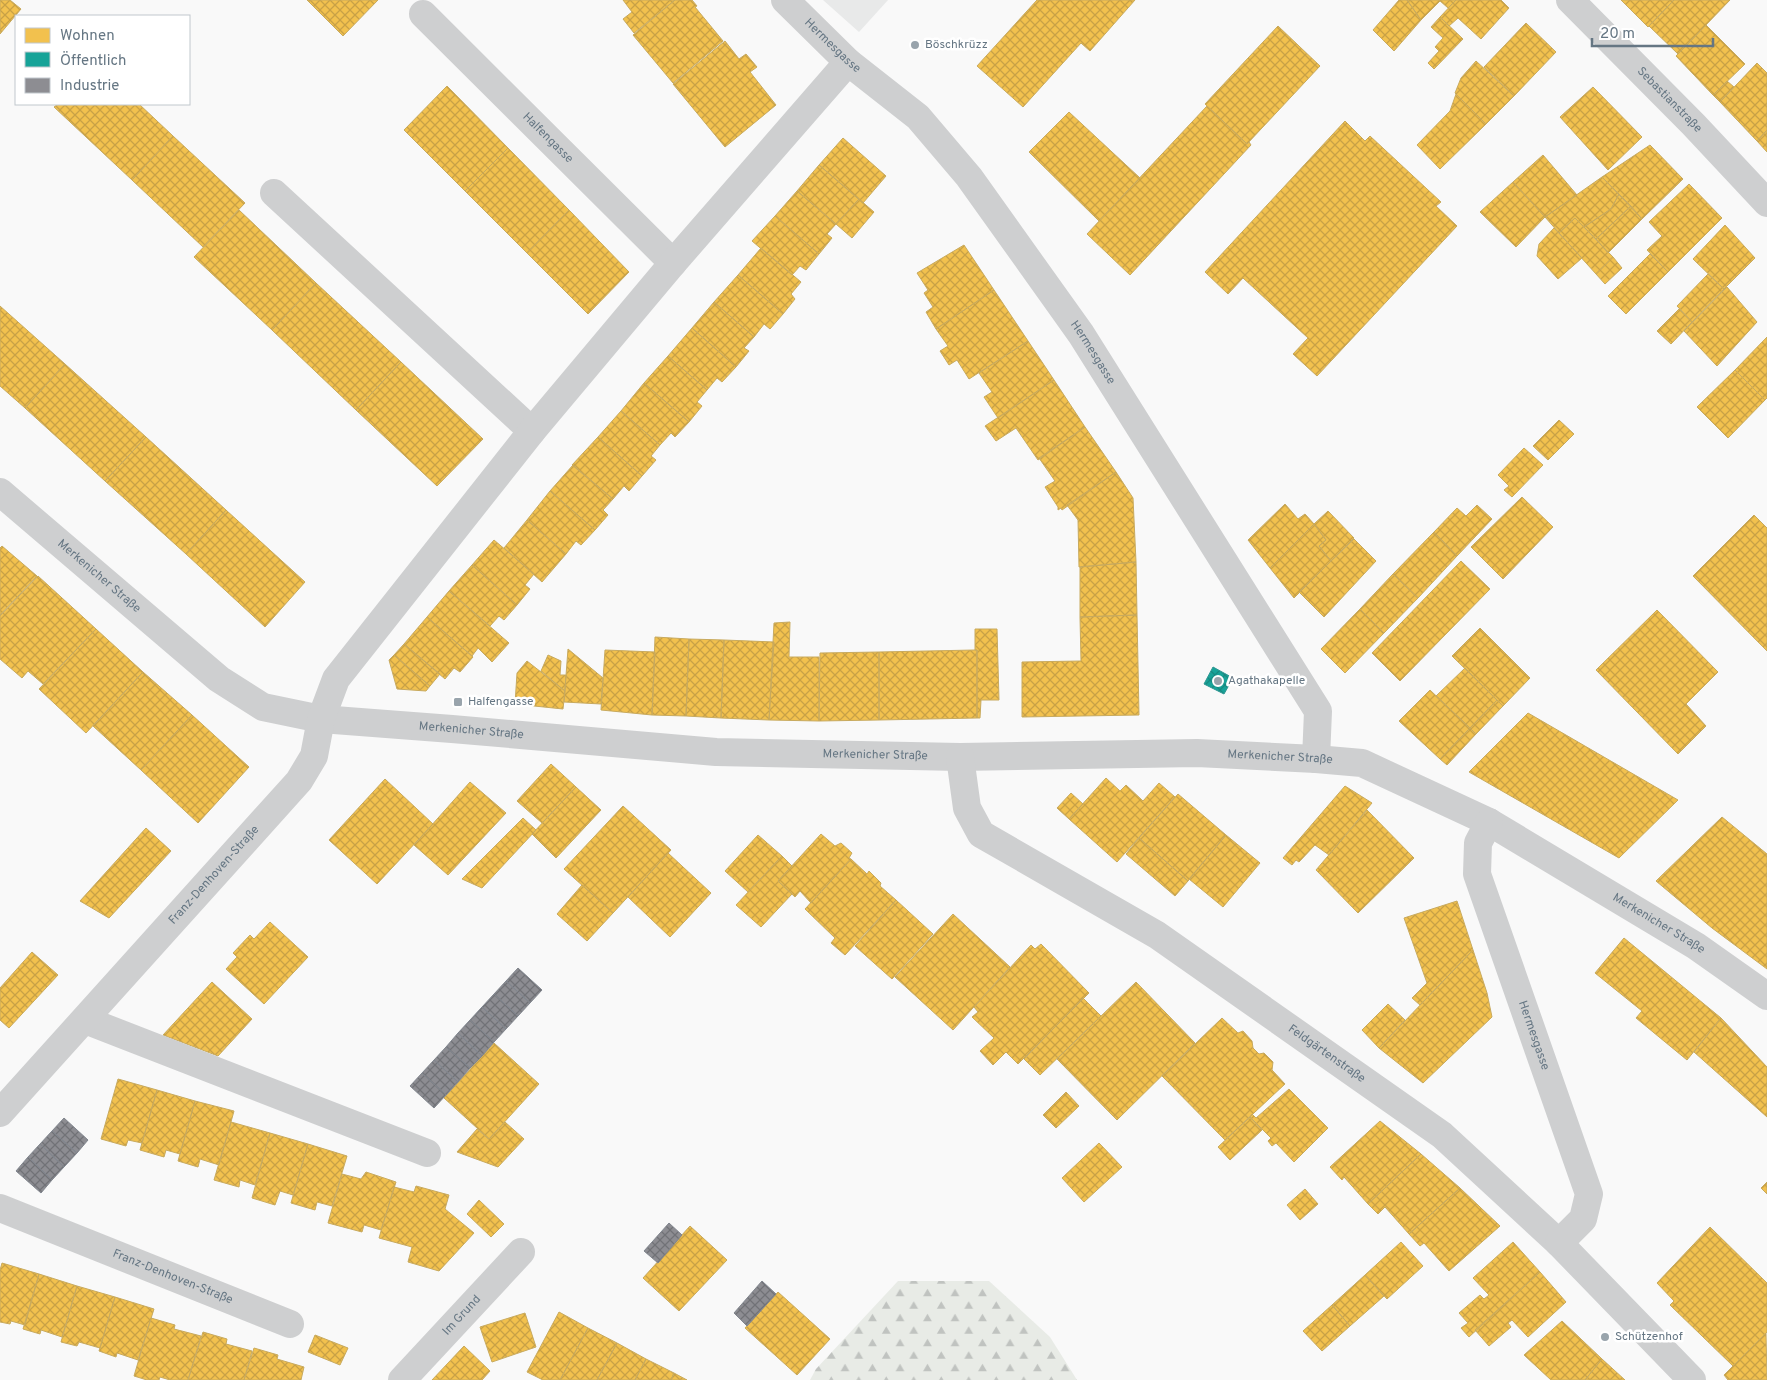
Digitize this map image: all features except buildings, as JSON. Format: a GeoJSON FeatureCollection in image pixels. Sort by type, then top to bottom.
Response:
{"type":"FeatureCollection","features":[{"type":"Feature","properties":{"kind":"street","name":"Hermesgasse"},"geometry":{"type":"LineString","coordinates":[[785,0],[848,62],[918,116],[969,177],[1081,334],[1318,711],[1316,759]]}},
{"type":"Feature","properties":{"kind":"street","name":"Sebastianstraße"},"geometry":{"type":"LineString","coordinates":[[1570,0],[1767,203]]}},
{"type":"Feature","properties":{"kind":"street","name":"Halfengasse"},"geometry":{"type":"LineString","coordinates":[[423,14],[673,263]]}},
{"type":"Feature","properties":{"kind":"street"},"geometry":{"type":"LineString","coordinates":[[321,720],[336,678],[532,431],[673,263],[848,62]]}},
{"type":"Feature","properties":{"kind":"street"},"geometry":{"type":"LineString","coordinates":[[274,193],[532,431]]}},
{"type":"Feature","properties":{"kind":"street","name":"Merkenicher Straße"},"geometry":{"type":"LineString","coordinates":[[0,492],[219,679],[263,707],[321,720],[452,729],[716,752],[960,757],[1197,753],[1362,763],[1489,822],[1696,946],[1767,996]]}},
{"type":"Feature","properties":{"kind":"street","name":"Franz-Denhoven-Straße"},"geometry":{"type":"LineString","coordinates":[[0,1112],[85,1020],[298,781],[314,756],[321,720]]}},
{"type":"Feature","properties":{"kind":"street","name":"Feldgärtenstraße"},"geometry":{"type":"LineString","coordinates":[[960,757],[967,808],[982,834],[1157,935],[1442,1134],[1559,1244],[1692,1380]]}},
{"type":"Feature","properties":{"kind":"street","name":"Hermesgasse"},"geometry":{"type":"LineString","coordinates":[[1489,822],[1478,843],[1477,874],[1589,1194],[1582,1219],[1559,1244]]}},
{"type":"Feature","properties":{"kind":"street"},"geometry":{"type":"LineString","coordinates":[[85,1020],[427,1153]]}},
{"type":"Feature","properties":{"kind":"street","name":"Franz-Denhoven-Straße"},"geometry":{"type":"LineString","coordinates":[[0,1208],[290,1324]]}},
{"type":"Feature","properties":{"kind":"street","name":"Im Grund"},"geometry":{"type":"LineString","coordinates":[[402,1380],[521,1252]]}},
{"type":"Feature","properties":{"kind":"shaded area"},"geometry":{"type":"Polygon","coordinates":[[[823,0],[888,0],[859,32],[823,0]]]}},
{"type":"Feature","properties":{"kind":"green space"},"geometry":{"type":"Polygon","coordinates":[[[898,1281],[989,1281],[1050,1337],[1077,1380],[810,1380],[816,1369],[898,1281]]]}},
{"type":"Feature","properties":{"kind":"place","name":"Böschkrüzz"},"geometry":{"type":"Point","coordinates":[915,45]}},
{"type":"Feature","properties":{"kind":"place","name":"Agathakapelle"},"geometry":{"type":"Point","coordinates":[1218,681]}},
{"type":"Feature","properties":{"kind":"place","name":"Halfengasse"},"geometry":{"type":"Point","coordinates":[458,702]}},
{"type":"Feature","properties":{"kind":"place","name":"Schützenhof"},"geometry":{"type":"Point","coordinates":[1605,1337]}}]}
